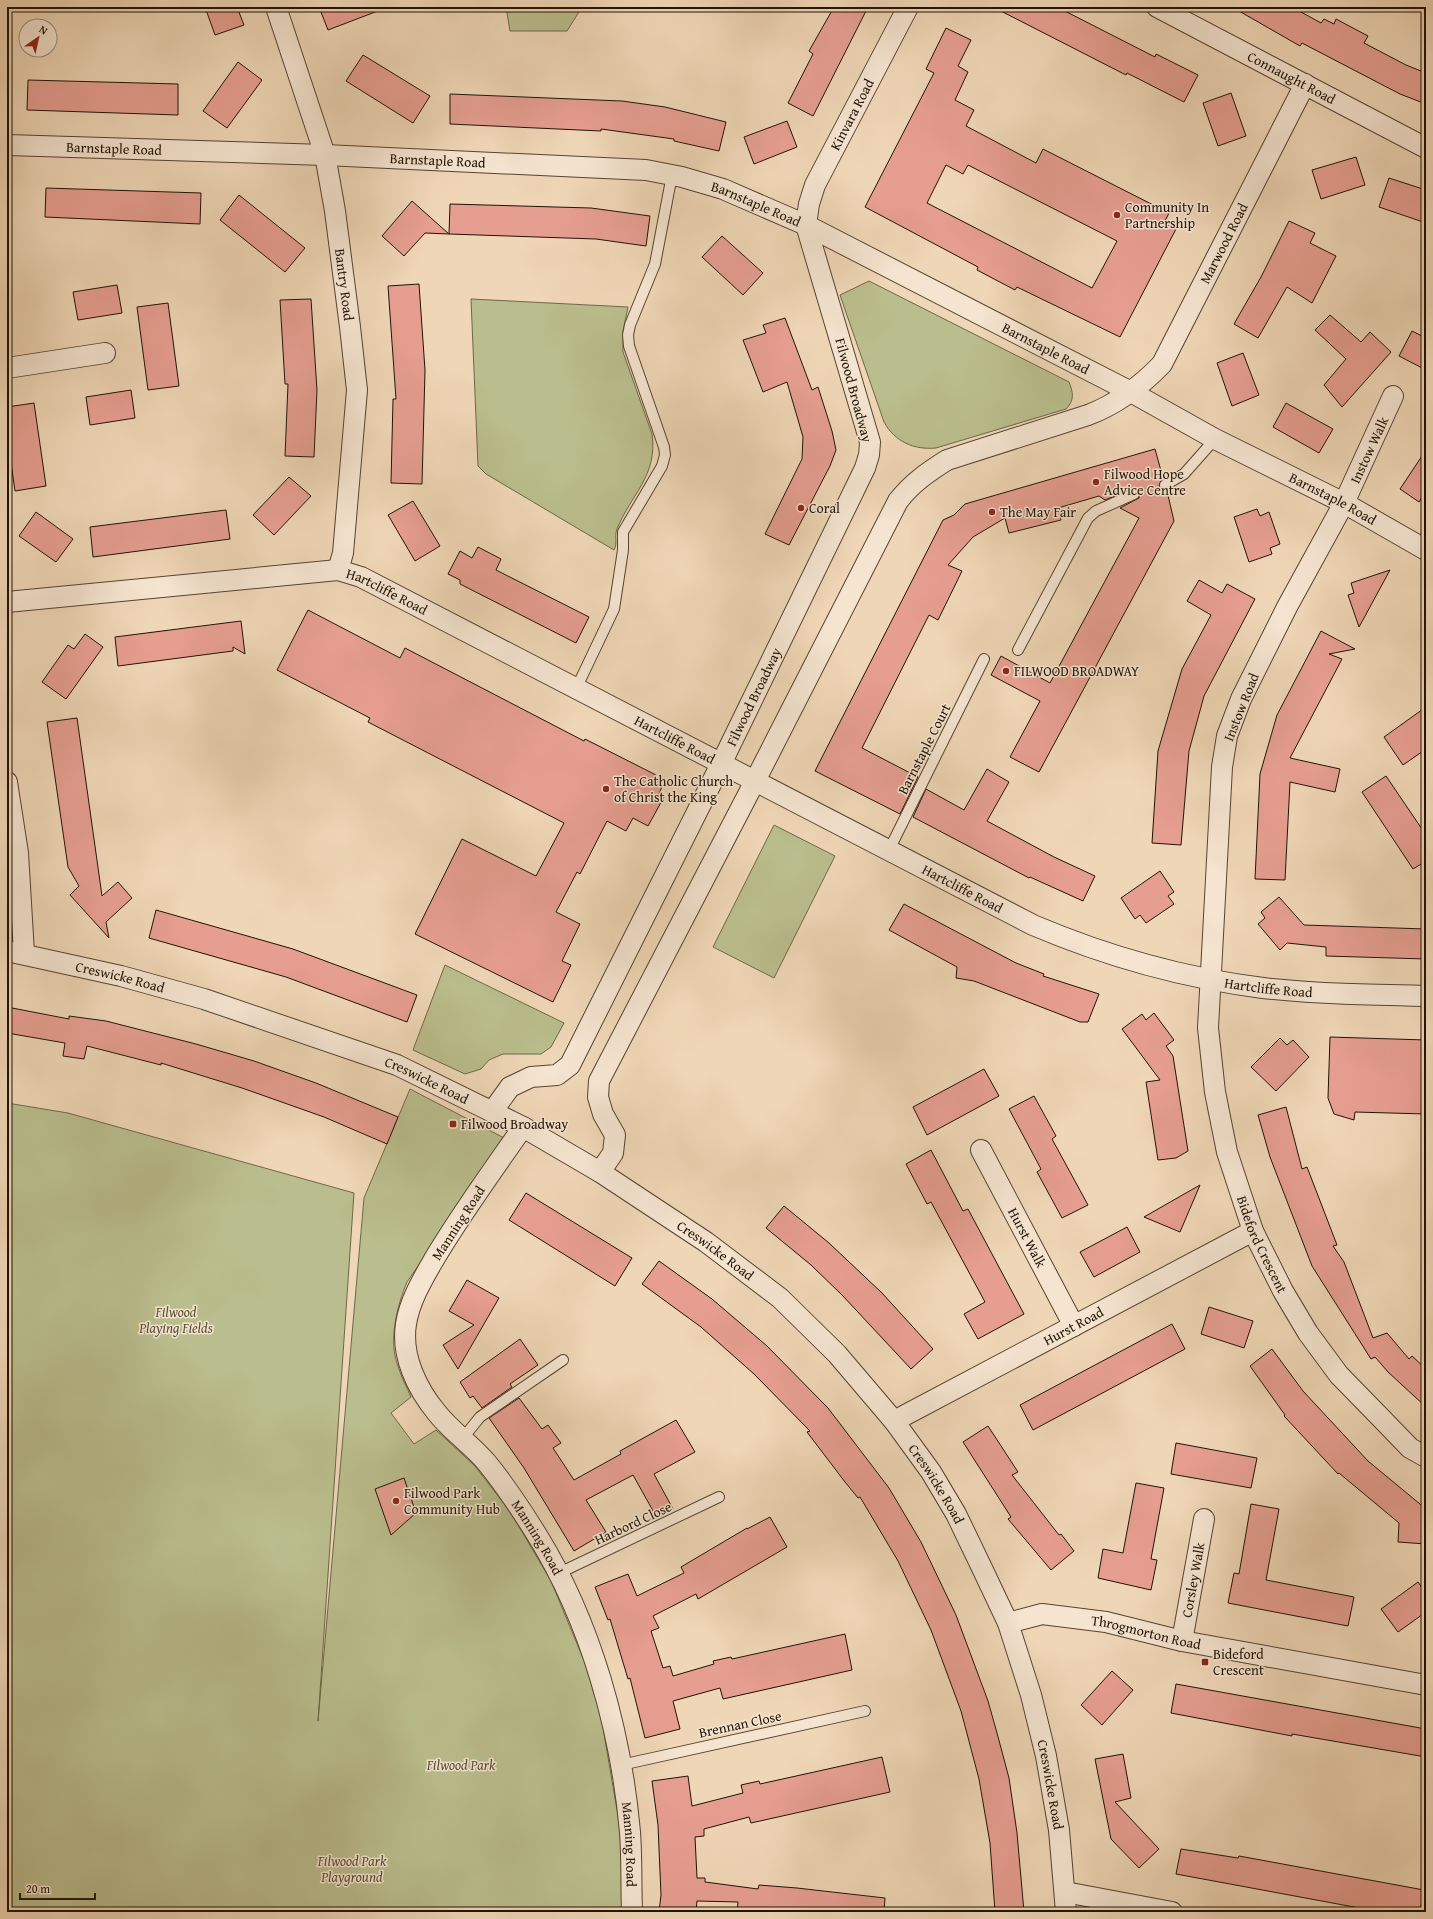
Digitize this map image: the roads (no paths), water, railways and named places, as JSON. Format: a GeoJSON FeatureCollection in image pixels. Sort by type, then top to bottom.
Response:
{"type":"FeatureCollection","features":[{"type":"Feature","properties":{"kind":"street","name":"Bantry Road"},"geometry":{"type":"LineString","coordinates":[[276,7],[324,155],[335,211],[356,390],[343,553],[338,570]]}},
{"type":"Feature","properties":{"kind":"street","name":"Kinvara Road"},"geometry":{"type":"LineString","coordinates":[[806,225],[809,204],[815,185],[908,7]]}},
{"type":"Feature","properties":{"kind":"street","name":"Connaught Road"},"geometry":{"type":"LineString","coordinates":[[1157,7],[1426,148]]}},
{"type":"Feature","properties":{"kind":"street","name":"Marwood Road"},"geometry":{"type":"LineString","coordinates":[[1131,392],[1146,381],[1162,364],[1305,84]]}},
{"type":"Feature","properties":{"kind":"street","name":"Barnstaple Road"},"geometry":{"type":"LineString","coordinates":[[7,145],[324,155],[646,170],[672,175],[723,189],[806,225],[1131,392],[1215,438],[1344,503],[1426,550]]}},
{"type":"Feature","properties":{"kind":"street","name":"Filwood Broadway"},"geometry":{"type":"LineString","coordinates":[[492,1112],[510,1087],[531,1077],[557,1075],[570,1065],[721,764],[862,475],[869,455],[870,442],[806,225]]}},
{"type":"Feature","properties":{"kind":"street"},"geometry":{"type":"LineString","coordinates":[[7,368],[105,353]]}},
{"type":"Feature","properties":{"kind":"street"},"geometry":{"type":"LineString","coordinates":[[600,1172],[613,1153],[615,1135],[603,1114],[598,1096],[599,1081],[898,501],[908,488],[928,472],[947,460],[1088,415],[1110,406],[1131,392]]}},
{"type":"Feature","properties":{"kind":"street","name":"Instow Walk"},"geometry":{"type":"LineString","coordinates":[[1344,503],[1393,396]]}},
{"type":"Feature","properties":{"kind":"street","name":"Instow Road"},"geometry":{"type":"LineString","coordinates":[[1210,980],[1222,766],[1227,736],[1241,699],[1287,607],[1344,503]]}},
{"type":"Feature","properties":{"kind":"street","name":"Hartcliffe Road"},"geometry":{"type":"LineString","coordinates":[[7,602],[338,570],[361,577],[1033,924],[1069,940],[1108,954],[1210,980],[1264,988],[1373,995],[1426,996]]}},
{"type":"Feature","properties":{"kind":"street"},"geometry":{"type":"LineString","coordinates":[[7,782],[18,853],[15,952]]}},
{"type":"Feature","properties":{"kind":"street","name":"Creswicke Road"},"geometry":{"type":"LineString","coordinates":[[15,952],[122,976],[281,1024],[397,1066],[523,1127],[600,1172],[706,1242],[780,1298],[836,1354],[894,1421],[931,1472],[956,1514],[1008,1623],[1031,1695],[1046,1756],[1060,1830],[1066,1912]]}},
{"type":"Feature","properties":{"kind":"street","name":"Bideford Crescent"},"geometry":{"type":"LineString","coordinates":[[1210,980],[1208,1028],[1215,1092],[1227,1152],[1253,1231],[1283,1291],[1308,1333],[1340,1375],[1410,1448],[1426,1457]]}},
{"type":"Feature","properties":{"kind":"street","name":"Manning Road"},"geometry":{"type":"LineString","coordinates":[[523,1127],[447,1238],[422,1279],[406,1324],[407,1361],[423,1393],[438,1414],[487,1463],[537,1534],[559,1573],[596,1660],[620,1765],[630,1833],[632,1912]]}},
{"type":"Feature","properties":{"kind":"street","name":"Hurst Walk"},"geometry":{"type":"LineString","coordinates":[[981,1150],[1074,1326]]}},
{"type":"Feature","properties":{"kind":"street","name":"Hurst Road"},"geometry":{"type":"LineString","coordinates":[[894,1421],[1253,1231]]}},
{"type":"Feature","properties":{"kind":"street","name":"Corsley Walk"},"geometry":{"type":"LineString","coordinates":[[1182,1641],[1204,1519]]}},
{"type":"Feature","properties":{"kind":"street","name":"Throgmorton Road"},"geometry":{"type":"LineString","coordinates":[[1008,1623],[1042,1614],[1106,1622],[1182,1641],[1426,1685]]}},
{"type":"Feature","properties":{"kind":"street"},"geometry":{"type":"LineString","coordinates":[[1065,1892],[1172,1912]]}},
{"type":"Feature","properties":{"kind":"lane"},"geometry":{"type":"LineString","coordinates":[[576,689],[614,609],[623,550],[623,532],[655,480],[665,455],[664,447],[629,346],[628,335],[630,325],[655,264],[672,175]]}},
{"type":"Feature","properties":{"kind":"lane"},"geometry":{"type":"LineString","coordinates":[[1165,485],[1184,474],[1215,438]]}},
{"type":"Feature","properties":{"kind":"lane"},"geometry":{"type":"LineString","coordinates":[[1018,650],[1088,518],[1096,511],[1134,494]]}},
{"type":"Feature","properties":{"kind":"lane","name":"Barnstaple Court"},"geometry":{"type":"LineString","coordinates":[[889,850],[984,659]]}},
{"type":"Feature","properties":{"kind":"lane"},"geometry":{"type":"LineString","coordinates":[[462,1438],[480,1417],[563,1360]]}},
{"type":"Feature","properties":{"kind":"lane","name":"Harbord Close"},"geometry":{"type":"LineString","coordinates":[[559,1573],[718,1497]]}},
{"type":"Feature","properties":{"kind":"lane","name":"Brennan Close"},"geometry":{"type":"LineString","coordinates":[[620,1765],[864,1711]]}},
{"type":"Feature","properties":{"kind":"place","name":"Community In Partnership"},"geometry":{"type":"Point","coordinates":[1117,215]}},
{"type":"Feature","properties":{"kind":"place","name":"Filwood Hope Advice Centre"},"geometry":{"type":"Point","coordinates":[1096,482]}},
{"type":"Feature","properties":{"kind":"place","name":"Coral"},"geometry":{"type":"Point","coordinates":[801,508]}},
{"type":"Feature","properties":{"kind":"place","name":"The May Fair"},"geometry":{"type":"Point","coordinates":[992,512]}},
{"type":"Feature","properties":{"kind":"place","name":"FILWOOD BROADWAY"},"geometry":{"type":"Point","coordinates":[1006,671]}},
{"type":"Feature","properties":{"kind":"place","name":"The Catholic Church of Christ the King"},"geometry":{"type":"Point","coordinates":[606,789]}},
{"type":"Feature","properties":{"kind":"place","name":"Filwood Broadway"},"geometry":{"type":"Point","coordinates":[453,1124]}},
{"type":"Feature","properties":{"kind":"place","name":"Filwood Park Community Hub"},"geometry":{"type":"Point","coordinates":[396,1501]}},
{"type":"Feature","properties":{"kind":"place","name":"Bideford Crescent"},"geometry":{"type":"Point","coordinates":[1205,1662]}},
{"type":"Feature","properties":{"kind":"park label","name":"Filwood Playing Fields"},"geometry":{"type":"Point","coordinates":[176,1320]}},
{"type":"Feature","properties":{"kind":"park label","name":"Filwood Park"},"geometry":{"type":"Point","coordinates":[461,1765]}},
{"type":"Feature","properties":{"kind":"park label","name":"Filwood Park Playground"},"geometry":{"type":"Point","coordinates":[352,1870]}}]}
